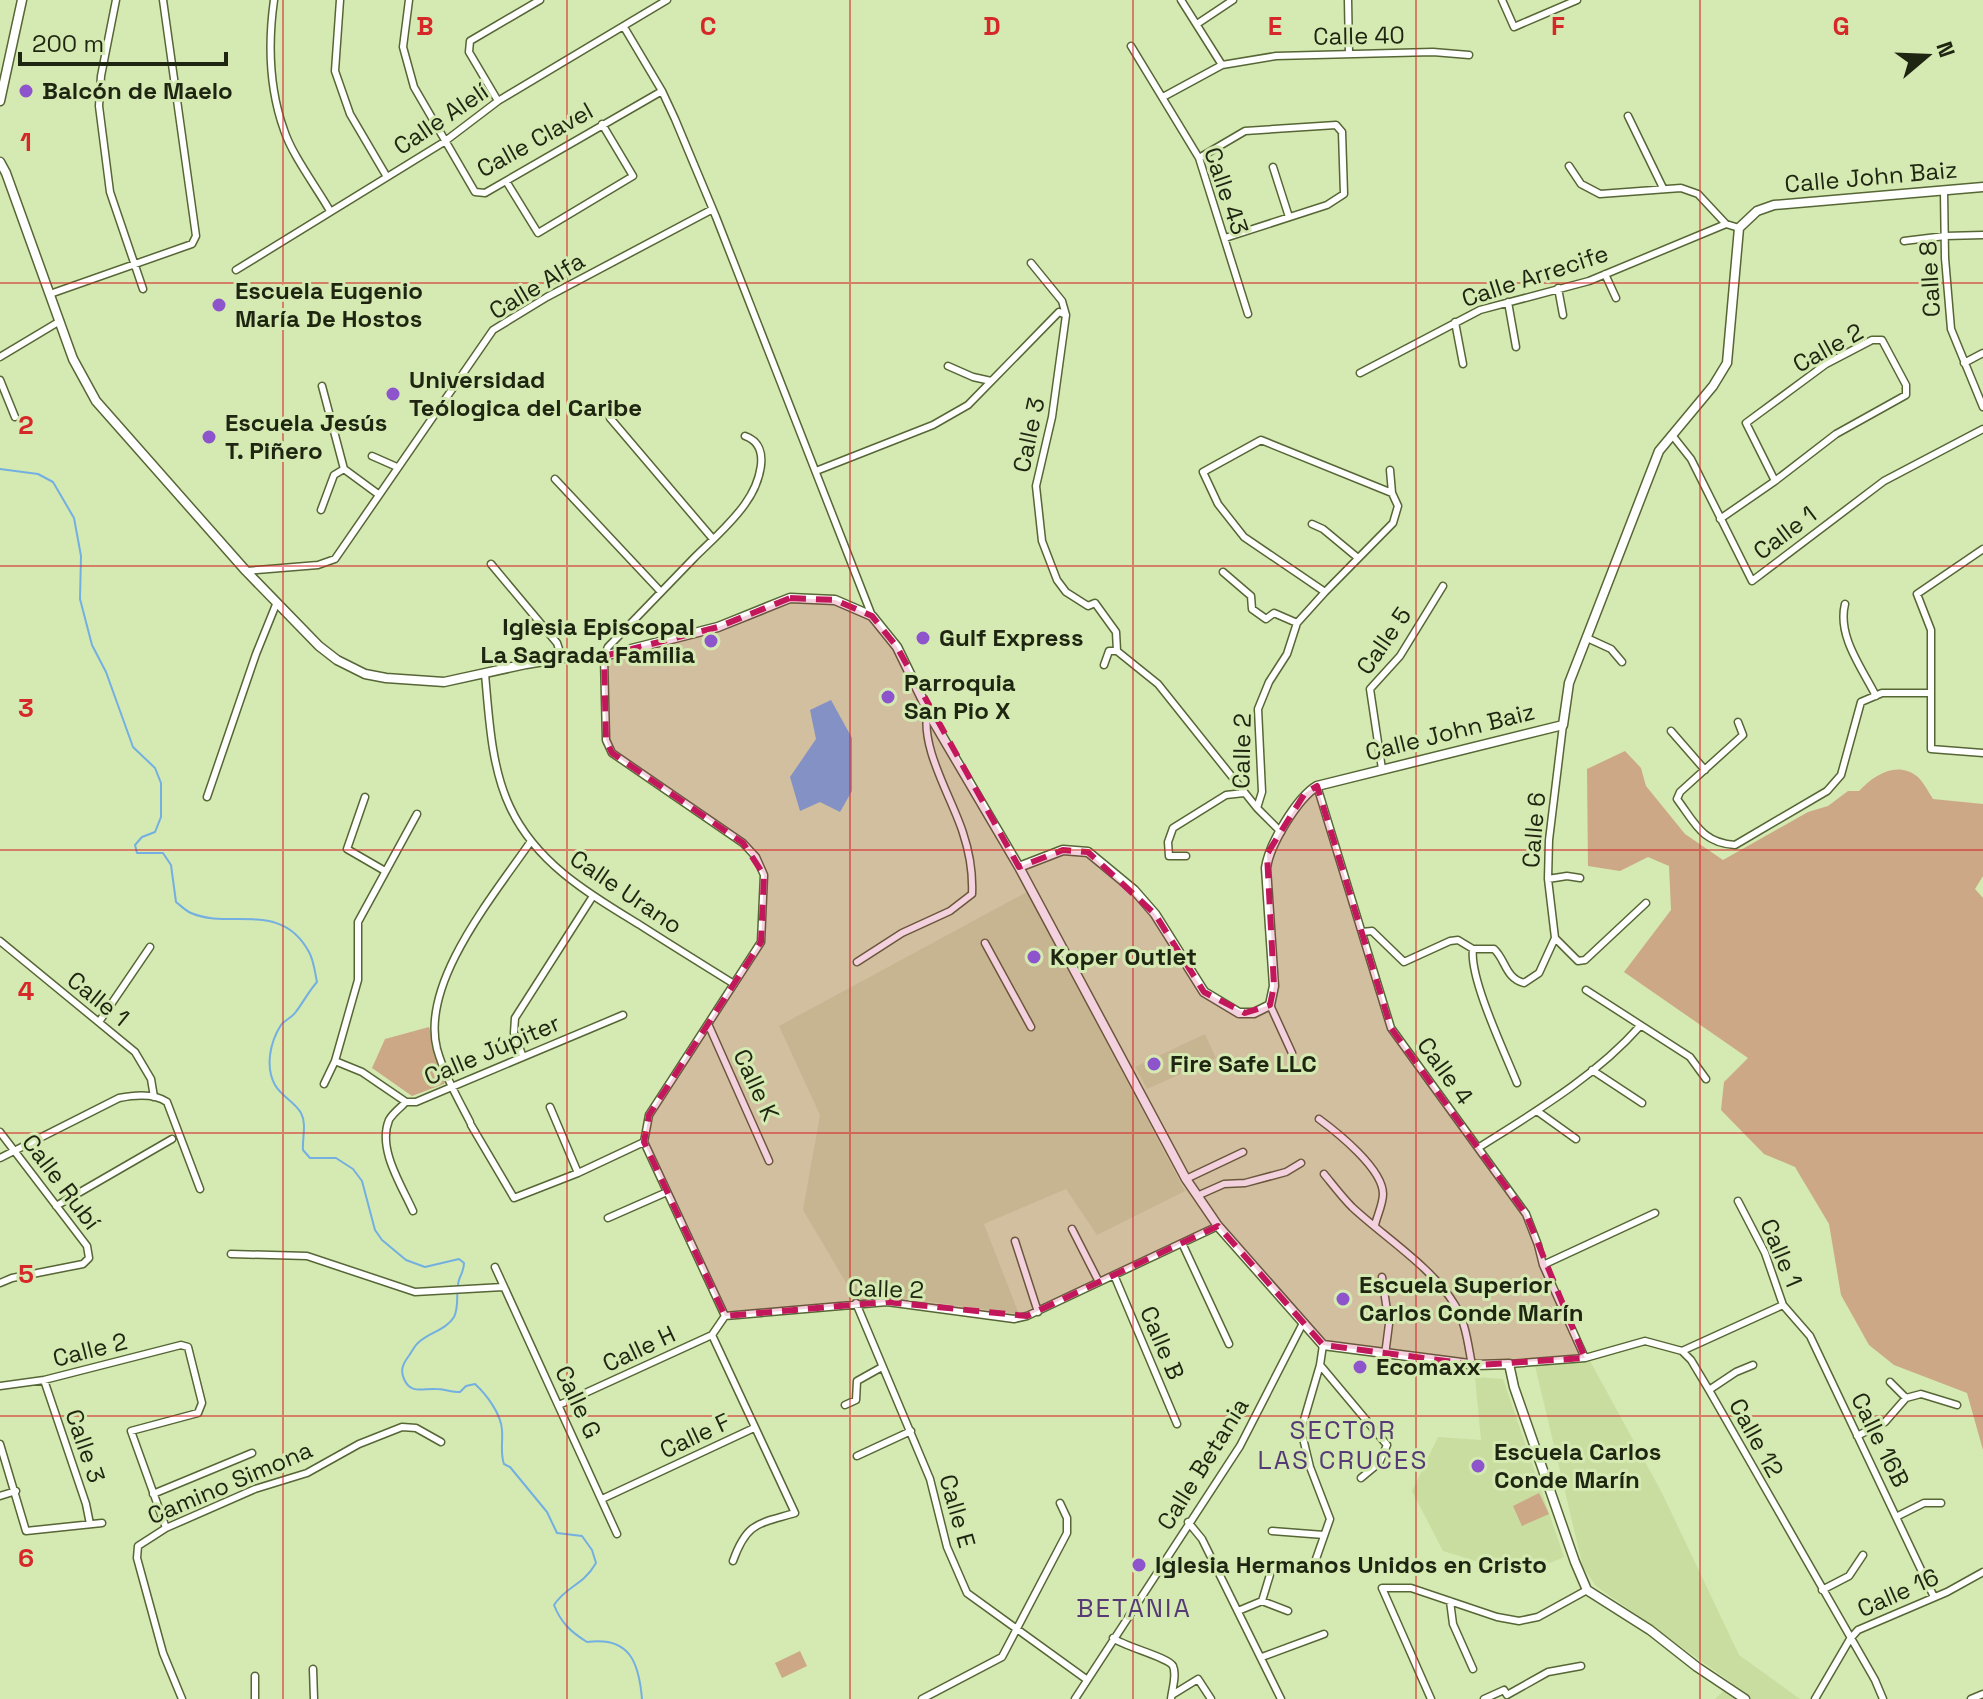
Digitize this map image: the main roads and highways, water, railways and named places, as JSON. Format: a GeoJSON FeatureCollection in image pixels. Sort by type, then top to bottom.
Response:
{"type":"FeatureCollection","features":[{"type":"Feature","properties":{"kind":"water"},"geometry":{"type":"Polygon","coordinates":[[[831,700],[852,738],[852,791],[840,812],[820,802],[800,811],[790,777],[816,739],[810,710],[831,700]]]}},
{"type":"Feature","properties":{"kind":"waterway"},"geometry":{"type":"LineString","coordinates":[[0,469],[38,474],[53,482],[74,518],[81,556],[80,599],[92,645],[106,672],[133,747],[155,768],[161,783],[161,817],[155,832],[142,837],[135,845],[137,853],[163,853],[171,865],[176,902],[189,912],[222,919],[270,921],[284,926],[297,936],[311,956],[317,982],[295,1013],[281,1025],[274,1039],[270,1063],[275,1085],[303,1117],[303,1150],[310,1158],[336,1158],[353,1169],[362,1181],[375,1230],[406,1260],[425,1267],[459,1259],[464,1263],[454,1317],[416,1345],[403,1365],[404,1379],[410,1387],[418,1390],[460,1392],[466,1386],[475,1384],[489,1399],[501,1424],[504,1464],[510,1467],[547,1512],[557,1533],[582,1536],[592,1550],[596,1563],[554,1605],[560,1617],[587,1642],[602,1641],[623,1648],[635,1664],[642,1699]]}},
{"type":"Feature","properties":{"kind":"place","name":"Balcón de Maelo"},"geometry":{"type":"Point","coordinates":[26,91]}},
{"type":"Feature","properties":{"kind":"place","name":"Escuela Eugenio María De Hostos"},"geometry":{"type":"Point","coordinates":[219,305]}},
{"type":"Feature","properties":{"kind":"place","name":"Universidad Teólogica del Caribe"},"geometry":{"type":"Point","coordinates":[393,394]}},
{"type":"Feature","properties":{"kind":"place","name":"Escuela Jesús T. Piñero"},"geometry":{"type":"Point","coordinates":[209,437]}},
{"type":"Feature","properties":{"kind":"place","name":"Gulf Express"},"geometry":{"type":"Point","coordinates":[923,638]}},
{"type":"Feature","properties":{"kind":"place","name":"Iglesia Episcopal La Sagrada Familia"},"geometry":{"type":"Point","coordinates":[711,641]}},
{"type":"Feature","properties":{"kind":"place","name":"Parroquia San Pio X"},"geometry":{"type":"Point","coordinates":[888,697]}},
{"type":"Feature","properties":{"kind":"place","name":"Koper Outlet"},"geometry":{"type":"Point","coordinates":[1034,957]}},
{"type":"Feature","properties":{"kind":"place","name":"Fire Safe LLC"},"geometry":{"type":"Point","coordinates":[1154,1064]}},
{"type":"Feature","properties":{"kind":"place","name":"Escuela Superior Carlos Conde Marín"},"geometry":{"type":"Point","coordinates":[1343,1299]}},
{"type":"Feature","properties":{"kind":"place","name":"Ecomaxx"},"geometry":{"type":"Point","coordinates":[1360,1367]}},
{"type":"Feature","properties":{"kind":"place","name":"Escuela Carlos Conde Marín"},"geometry":{"type":"Point","coordinates":[1478,1466]}},
{"type":"Feature","properties":{"kind":"place","name":"Iglesia Hermanos Unidos en Cristo"},"geometry":{"type":"Point","coordinates":[1139,1565]}},
{"type":"Feature","properties":{"kind":"district","name":"SECTOR LAS CRUCES"},"geometry":{"type":"Point","coordinates":[1343,1445]}},
{"type":"Feature","properties":{"kind":"district","name":"BETANIA"},"geometry":{"type":"Point","coordinates":[1134,1608]}}]}
